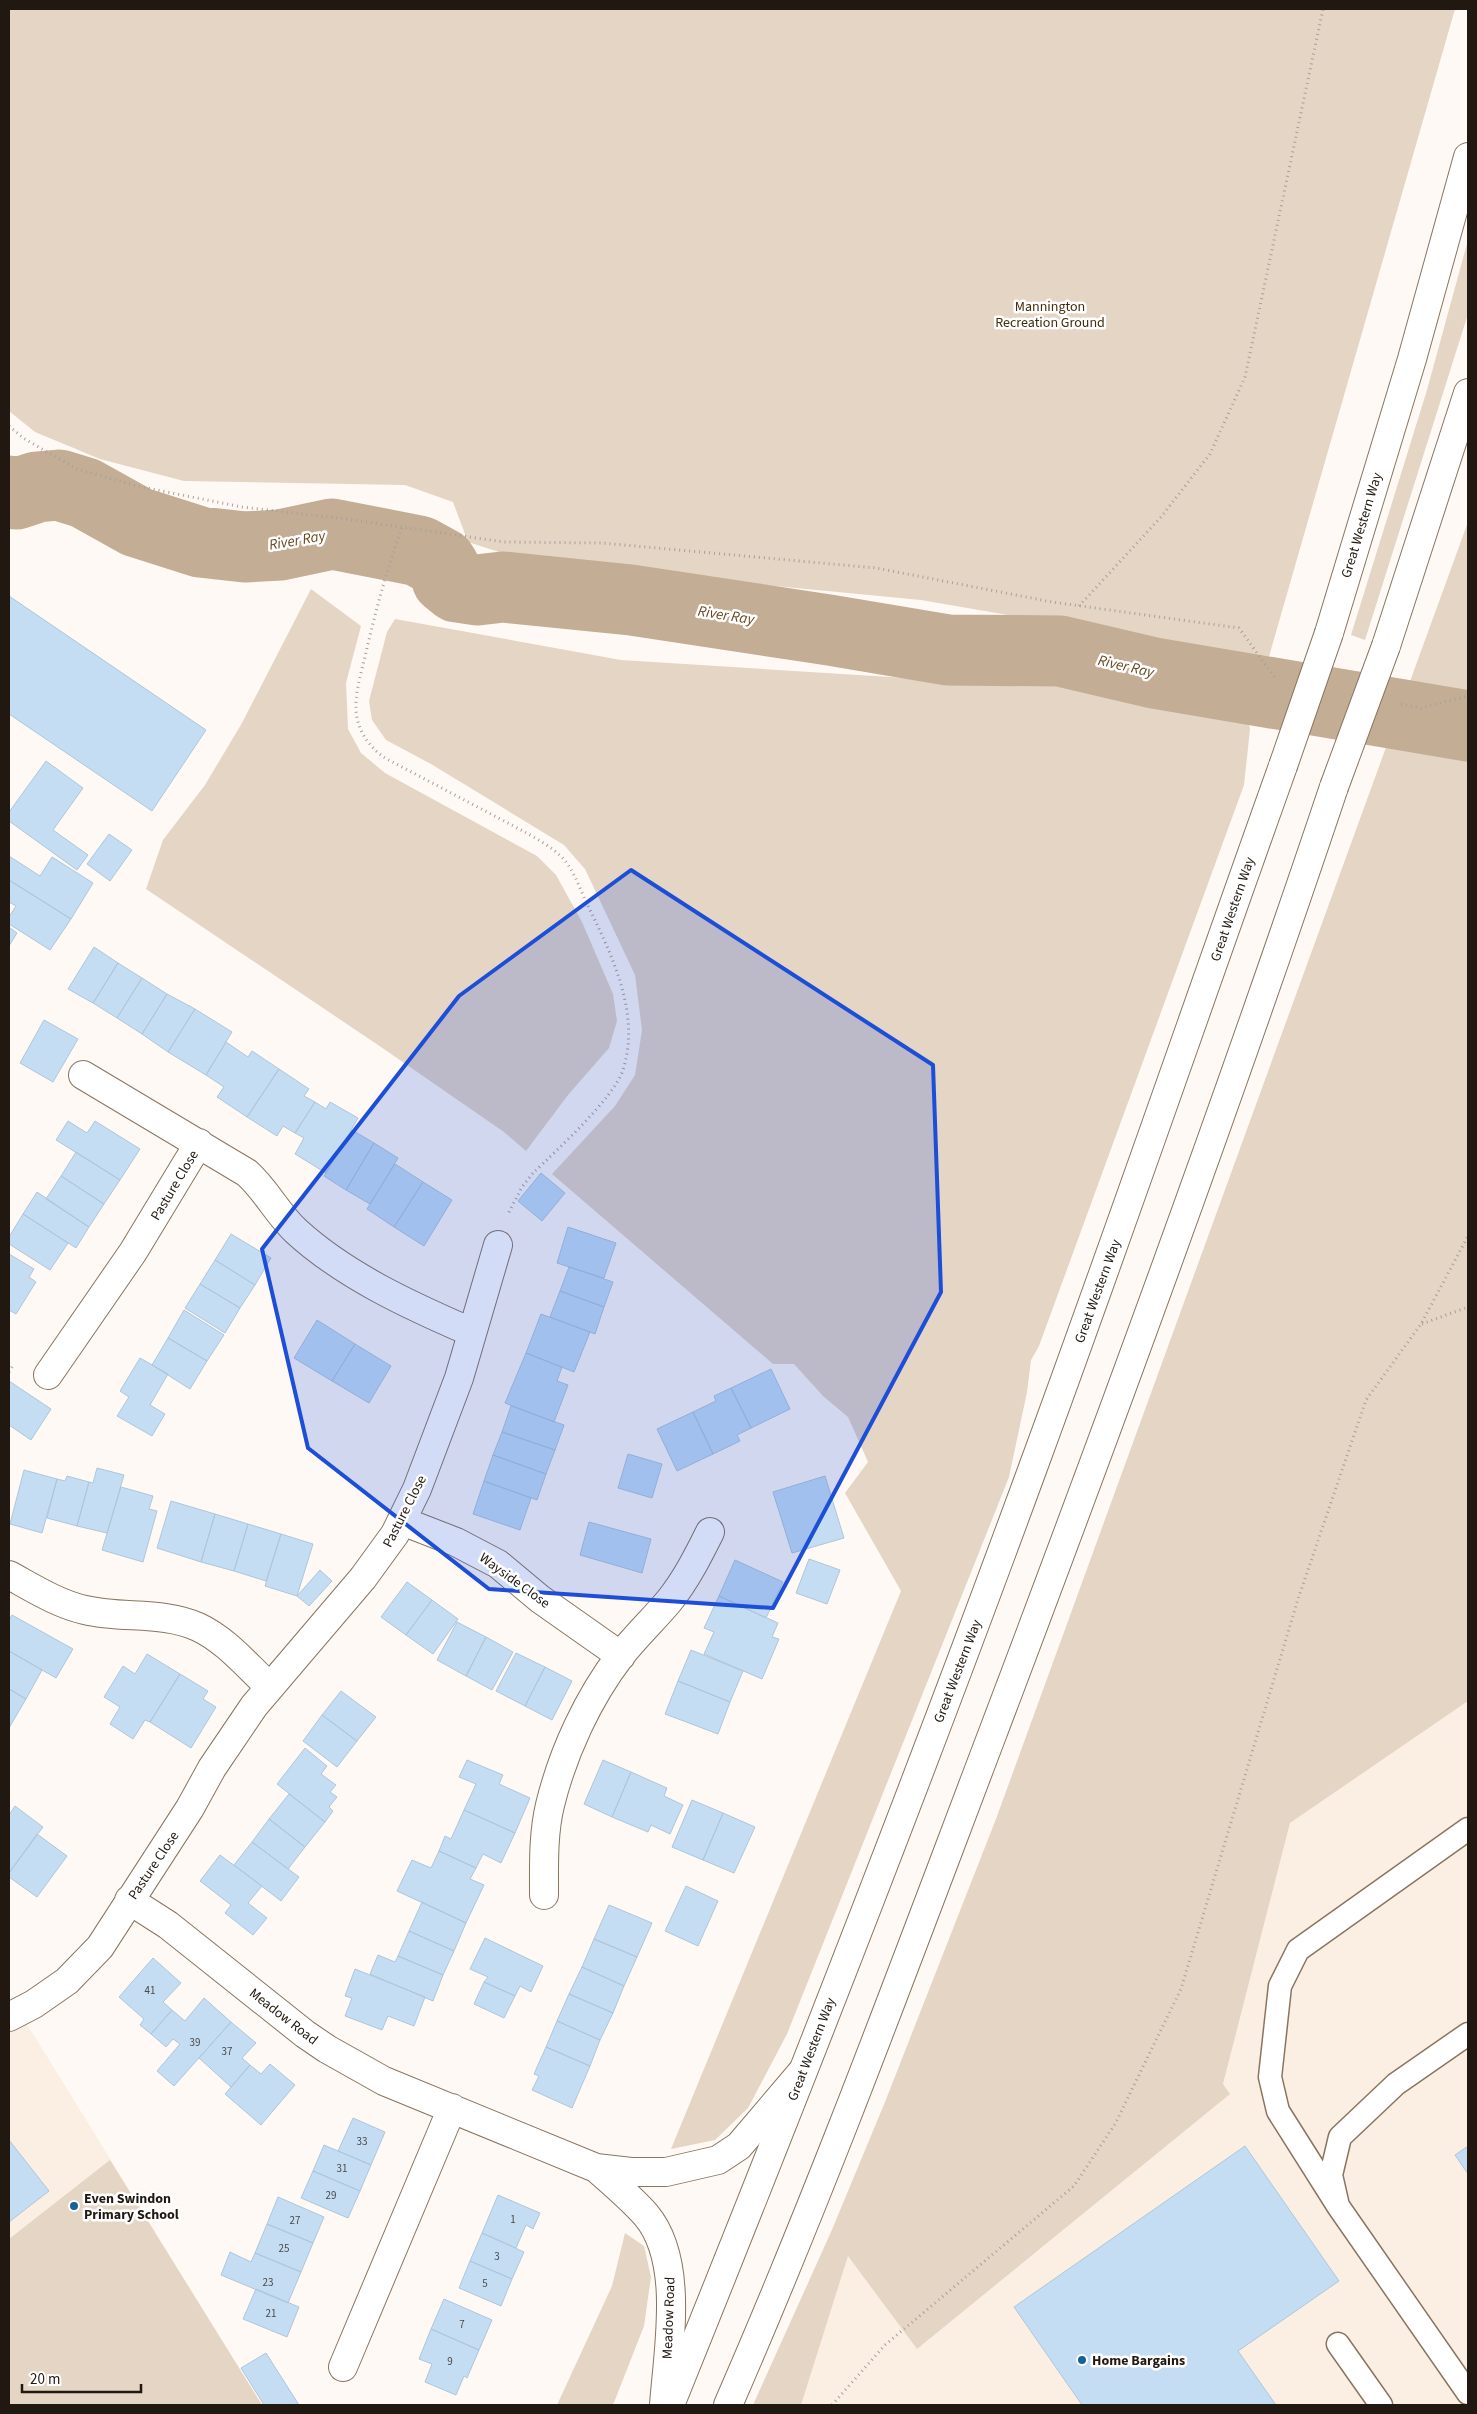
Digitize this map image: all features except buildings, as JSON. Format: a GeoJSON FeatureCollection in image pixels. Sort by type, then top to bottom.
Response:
{"type":"FeatureCollection","features":[{"type":"Feature","properties":{"kind":"main road","name":"Great Western Way"},"geometry":{"type":"LineString","coordinates":[[670,2405],[801,2073],[1034,1466],[1283,766],[1329,633],[1412,359],[1468,157]]}},
{"type":"Feature","properties":{"kind":"main road"},"geometry":{"type":"LineString","coordinates":[[728,2405],[856,2093],[1031,1632],[1168,1262],[1280,948],[1334,787],[1386,646],[1468,393]]}},
{"type":"Feature","properties":{"kind":"main road","name":"Pasture Close"},"geometry":{"type":"LineString","coordinates":[[83,1075],[247,1173],[260,1185],[294,1229],[335,1260],[373,1284],[418,1308],[471,1332]]}},
{"type":"Feature","properties":{"kind":"main road","name":"Pasture Close"},"geometry":{"type":"LineString","coordinates":[[48,1375],[133,1252],[199,1143]]}},
{"type":"Feature","properties":{"kind":"main road","name":"Pasture Close"},"geometry":{"type":"LineString","coordinates":[[9,2017],[67,1981],[85,1963],[112,1930],[190,1808],[212,1768],[269,1686],[369,1570],[395,1534],[417,1489],[443,1421],[466,1355],[471,1332],[498,1246]]}},
{"type":"Feature","properties":{"kind":"main road","name":"Wayside Close"},"geometry":{"type":"LineString","coordinates":[[402,1521],[456,1542],[492,1560],[540,1599],[621,1656]]}},
{"type":"Feature","properties":{"kind":"main road"},"geometry":{"type":"LineString","coordinates":[[544,1895],[545,1842],[550,1806],[573,1737],[591,1702],[621,1656],[670,1600],[696,1560],[710,1532]]}},
{"type":"Feature","properties":{"kind":"main road"},"geometry":{"type":"LineString","coordinates":[[9,1575],[40,1592],[85,1610],[162,1618],[197,1626],[223,1644],[269,1686]]}},
{"type":"Feature","properties":{"kind":"main road","name":"Meadow Road"},"geometry":{"type":"LineString","coordinates":[[130,1900],[168,1925],[326,2049],[384,2081],[596,2168],[631,2172],[666,2172],[718,2160],[739,2146],[801,2073]]}},
{"type":"Feature","properties":{"kind":"main road"},"geometry":{"type":"LineString","coordinates":[[343,2367],[452,2108]]}},
{"type":"Feature","properties":{"kind":"main road","name":"Meadow Road"},"geometry":{"type":"LineString","coordinates":[[596,2168],[647,2216],[666,2254],[670,2274],[670,2311],[664,2405]]}},
{"type":"Feature","properties":{"kind":"lane"},"geometry":{"type":"LineString","coordinates":[[1468,1829],[1298,1950],[1280,1986],[1270,2076],[1278,2111],[1338,2206],[1468,2393]]}},
{"type":"Feature","properties":{"kind":"lane"},"geometry":{"type":"LineString","coordinates":[[1338,2206],[1331,2175],[1340,2137],[1396,2084],[1468,2034]]}},
{"type":"Feature","properties":{"kind":"lane"},"geometry":{"type":"LineString","coordinates":[[1338,2344],[1381,2405]]}},
{"type":"Feature","properties":{"kind":"path"},"geometry":{"type":"LineString","coordinates":[[1079,606],[1161,518],[1210,454],[1245,377],[1323,9]]}},
{"type":"Feature","properties":{"kind":"path"},"geometry":{"type":"LineString","coordinates":[[9,426],[23,438],[77,469],[137,486],[242,507],[504,542],[602,543],[876,568],[1079,606],[1239,628],[1275,678]]}},
{"type":"Feature","properties":{"kind":"path"},"geometry":{"type":"LineString","coordinates":[[402,528],[359,682],[356,711],[365,737],[372,750],[523,831],[545,844],[566,861],[612,955],[624,996],[629,1031],[623,1070],[610,1094],[522,1186],[512,1203],[498,1246]]}},
{"type":"Feature","properties":{"kind":"path"},"geometry":{"type":"LineString","coordinates":[[1421,708],[1468,696]]}},
{"type":"Feature","properties":{"kind":"path"},"geometry":{"type":"LineString","coordinates":[[832,2405],[884,2345],[1074,2186],[1114,2124],[1181,1989],[1298,1599],[1366,1400],[1421,1324],[1468,1236]]}},
{"type":"Feature","properties":{"kind":"path"},"geometry":{"type":"LineString","coordinates":[[1421,1324],[1468,1307]]}},
{"type":"Feature","properties":{"kind":"highlighted area"},"geometry":{"type":"Polygon","coordinates":[[[631,870],[933,1065],[941,1292],[773,1608],[489,1589],[308,1448],[262,1249],[459,996],[631,870]]]}},
{"type":"Feature","properties":{"kind":"shaded area"},"geometry":{"type":"Polygon","coordinates":[[[1468,1701],[1468,2405],[801,2405],[848,2255],[917,2349],[1229,2094],[1223,2084],[1290,1823],[1468,1701]]]}},
{"type":"Feature","properties":{"kind":"shaded area","name":"Even Swindon Primary School"},"geometry":{"type":"Polygon","coordinates":[[[9,2000],[35,2037],[262,2405],[9,2405],[9,2000]]]}},
{"type":"Feature","properties":{"kind":"green space","name":"Mannington Recreation Ground"},"geometry":{"type":"Polygon","coordinates":[[[9,9],[1455,9],[1268,660],[921,600],[701,579],[515,557],[468,542],[453,502],[405,485],[184,481],[100,459],[35,432],[9,411],[9,9]]]}},
{"type":"Feature","properties":{"kind":"green space"},"geometry":{"type":"Polygon","coordinates":[[[1468,240],[1468,314],[1365,640],[1351,635],[1427,390],[1468,240]]]}},
{"type":"Feature","properties":{"kind":"green space"},"geometry":{"type":"Polygon","coordinates":[[[1468,522],[1468,1701],[1290,1823],[1223,2084],[1230,2094],[917,2349],[848,2256],[801,2405],[753,2405],[831,2232],[885,2102],[996,1819],[1468,522]]]}},
{"type":"Feature","properties":{"kind":"green space"},"geometry":{"type":"Polygon","coordinates":[[[311,589],[361,626],[346,683],[348,729],[361,753],[385,773],[537,856],[556,875],[582,922],[613,994],[617,1021],[609,1048],[568,1095],[526,1151],[504,1132],[381,1047],[146,889],[163,840],[205,785],[242,723],[311,589]]]}},
{"type":"Feature","properties":{"kind":"green space"},"geometry":{"type":"Polygon","coordinates":[[[395,619],[621,660],[969,682],[1153,690],[1244,704],[1250,729],[1244,785],[1039,1346],[1031,1360],[1027,1392],[1009,1477],[787,2034],[748,2108],[715,2140],[671,2149],[901,1591],[845,1493],[868,1462],[848,1417],[823,1396],[794,1364],[773,1364],[552,1174],[615,1106],[635,1075],[642,1030],[635,975],[585,869],[564,845],[431,764],[386,740],[372,720],[369,701],[387,632],[395,619]]]}},
{"type":"Feature","properties":{"kind":"green space","name":"Even Swindon Primary School"},"geometry":{"type":"Polygon","coordinates":[[[110,2160],[262,2405],[9,2405],[9,2239],[110,2160]]]}},
{"type":"Feature","properties":{"kind":"green space"},"geometry":{"type":"Polygon","coordinates":[[[625,2233],[644,2246],[651,2277],[644,2326],[613,2405],[557,2405],[612,2286],[625,2233]]]}},
{"type":"Feature","properties":{"kind":"waterway","name":"River Ray"},"geometry":{"type":"LineString","coordinates":[[9,491],[16,494],[37,487],[59,485],[85,493],[137,522],[200,542],[245,547],[280,545],[332,534],[419,551],[441,563],[445,569],[447,579],[457,587],[477,590],[503,587],[631,600],[948,650],[1060,651],[1154,673],[1468,726]]}},
{"type":"Feature","properties":{"kind":"place","name":"Even Swindon Primary School"},"geometry":{"type":"Point","coordinates":[74,2206]}},
{"type":"Feature","properties":{"kind":"place","name":"Home Bargains"},"geometry":{"type":"Point","coordinates":[1082,2360]}}]}
